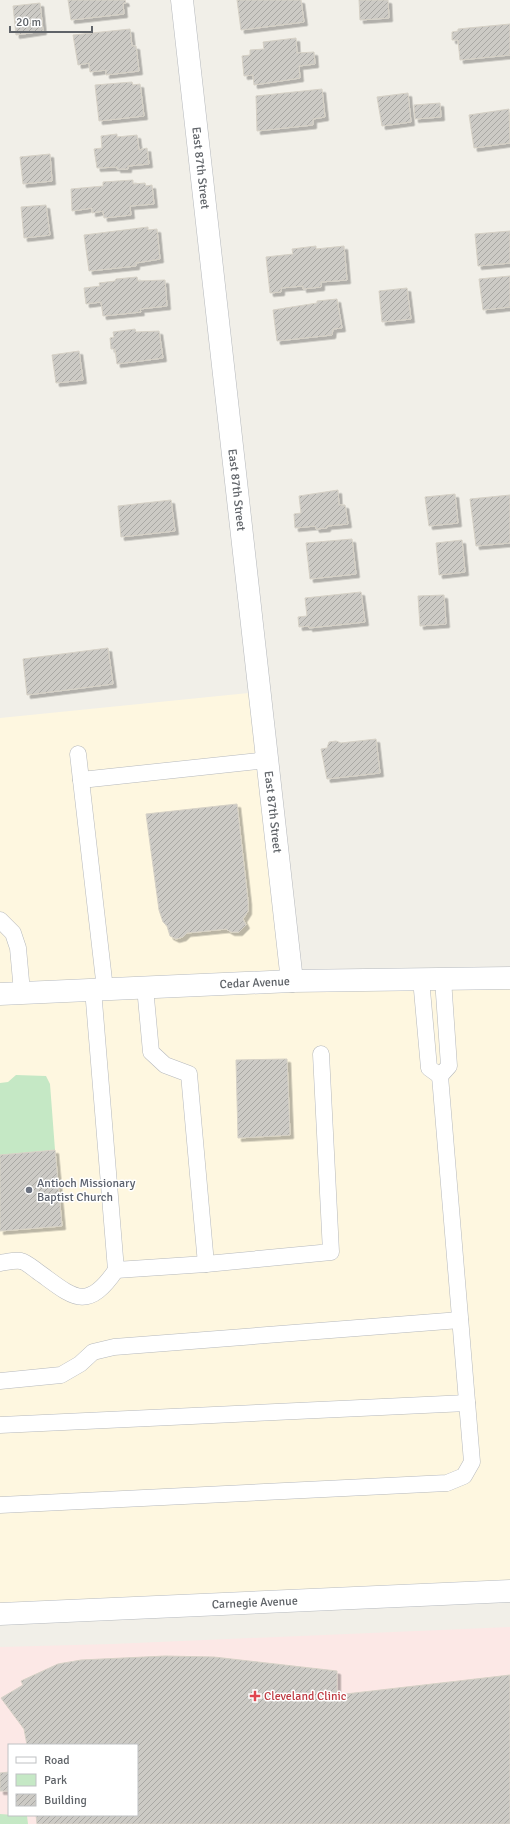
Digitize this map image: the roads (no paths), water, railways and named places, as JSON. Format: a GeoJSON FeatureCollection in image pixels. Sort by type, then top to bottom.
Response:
{"type":"FeatureCollection","features":[{"type":"Feature","properties":{"kind":"street","name":"East 87th Street"},"geometry":{"type":"LineString","coordinates":[[182,0],[292,980]]}},
{"type":"Feature","properties":{"kind":"street","name":"Cedar Avenue"},"geometry":{"type":"LineString","coordinates":[[0,994],[292,980],[510,978]]}},
{"type":"Feature","properties":{"kind":"street","name":"Carnegie Avenue"},"geometry":{"type":"LineString","coordinates":[[0,1614],[510,1591]]}},
{"type":"Feature","properties":{"kind":"lane"},"geometry":{"type":"LineString","coordinates":[[0,1263],[23,1261],[69,1294],[84,1298],[96,1294],[105,1286],[116,1270],[99,989],[78,754]]}},
{"type":"Feature","properties":{"kind":"lane"},"geometry":{"type":"LineString","coordinates":[[81,780],[267,760]]}},
{"type":"Feature","properties":{"kind":"lane"},"geometry":{"type":"LineString","coordinates":[[0,920],[13,933],[18,948],[22,992]]}},
{"type":"Feature","properties":{"kind":"lane"},"geometry":{"type":"LineString","coordinates":[[422,979],[429,1068],[440,1076]]}},
{"type":"Feature","properties":{"kind":"lane"},"geometry":{"type":"LineString","coordinates":[[0,1505],[447,1483],[464,1476],[472,1462],[440,1076],[449,1066],[443,979]]}},
{"type":"Feature","properties":{"kind":"lane"},"geometry":{"type":"LineString","coordinates":[[144,987],[151,1052],[165,1065],[189,1074],[206,1264]]}},
{"type":"Feature","properties":{"kind":"lane"},"geometry":{"type":"LineString","coordinates":[[116,1270],[206,1264],[332,1252],[321,1054]]}},
{"type":"Feature","properties":{"kind":"lane"},"geometry":{"type":"LineString","coordinates":[[0,1381],[61,1375],[80,1364],[93,1352],[114,1348],[460,1320]]}},
{"type":"Feature","properties":{"kind":"lane"},"geometry":{"type":"LineString","coordinates":[[0,1425],[467,1403]]}},
{"type":"Feature","properties":{"kind":"place","name":"Antioch Missionary Baptist Church"},"geometry":{"type":"Point","coordinates":[29,1190]}},
{"type":"Feature","properties":{"kind":"place","name":"Cleveland Clinic"},"geometry":{"type":"Point","coordinates":[255,1696]}}]}
